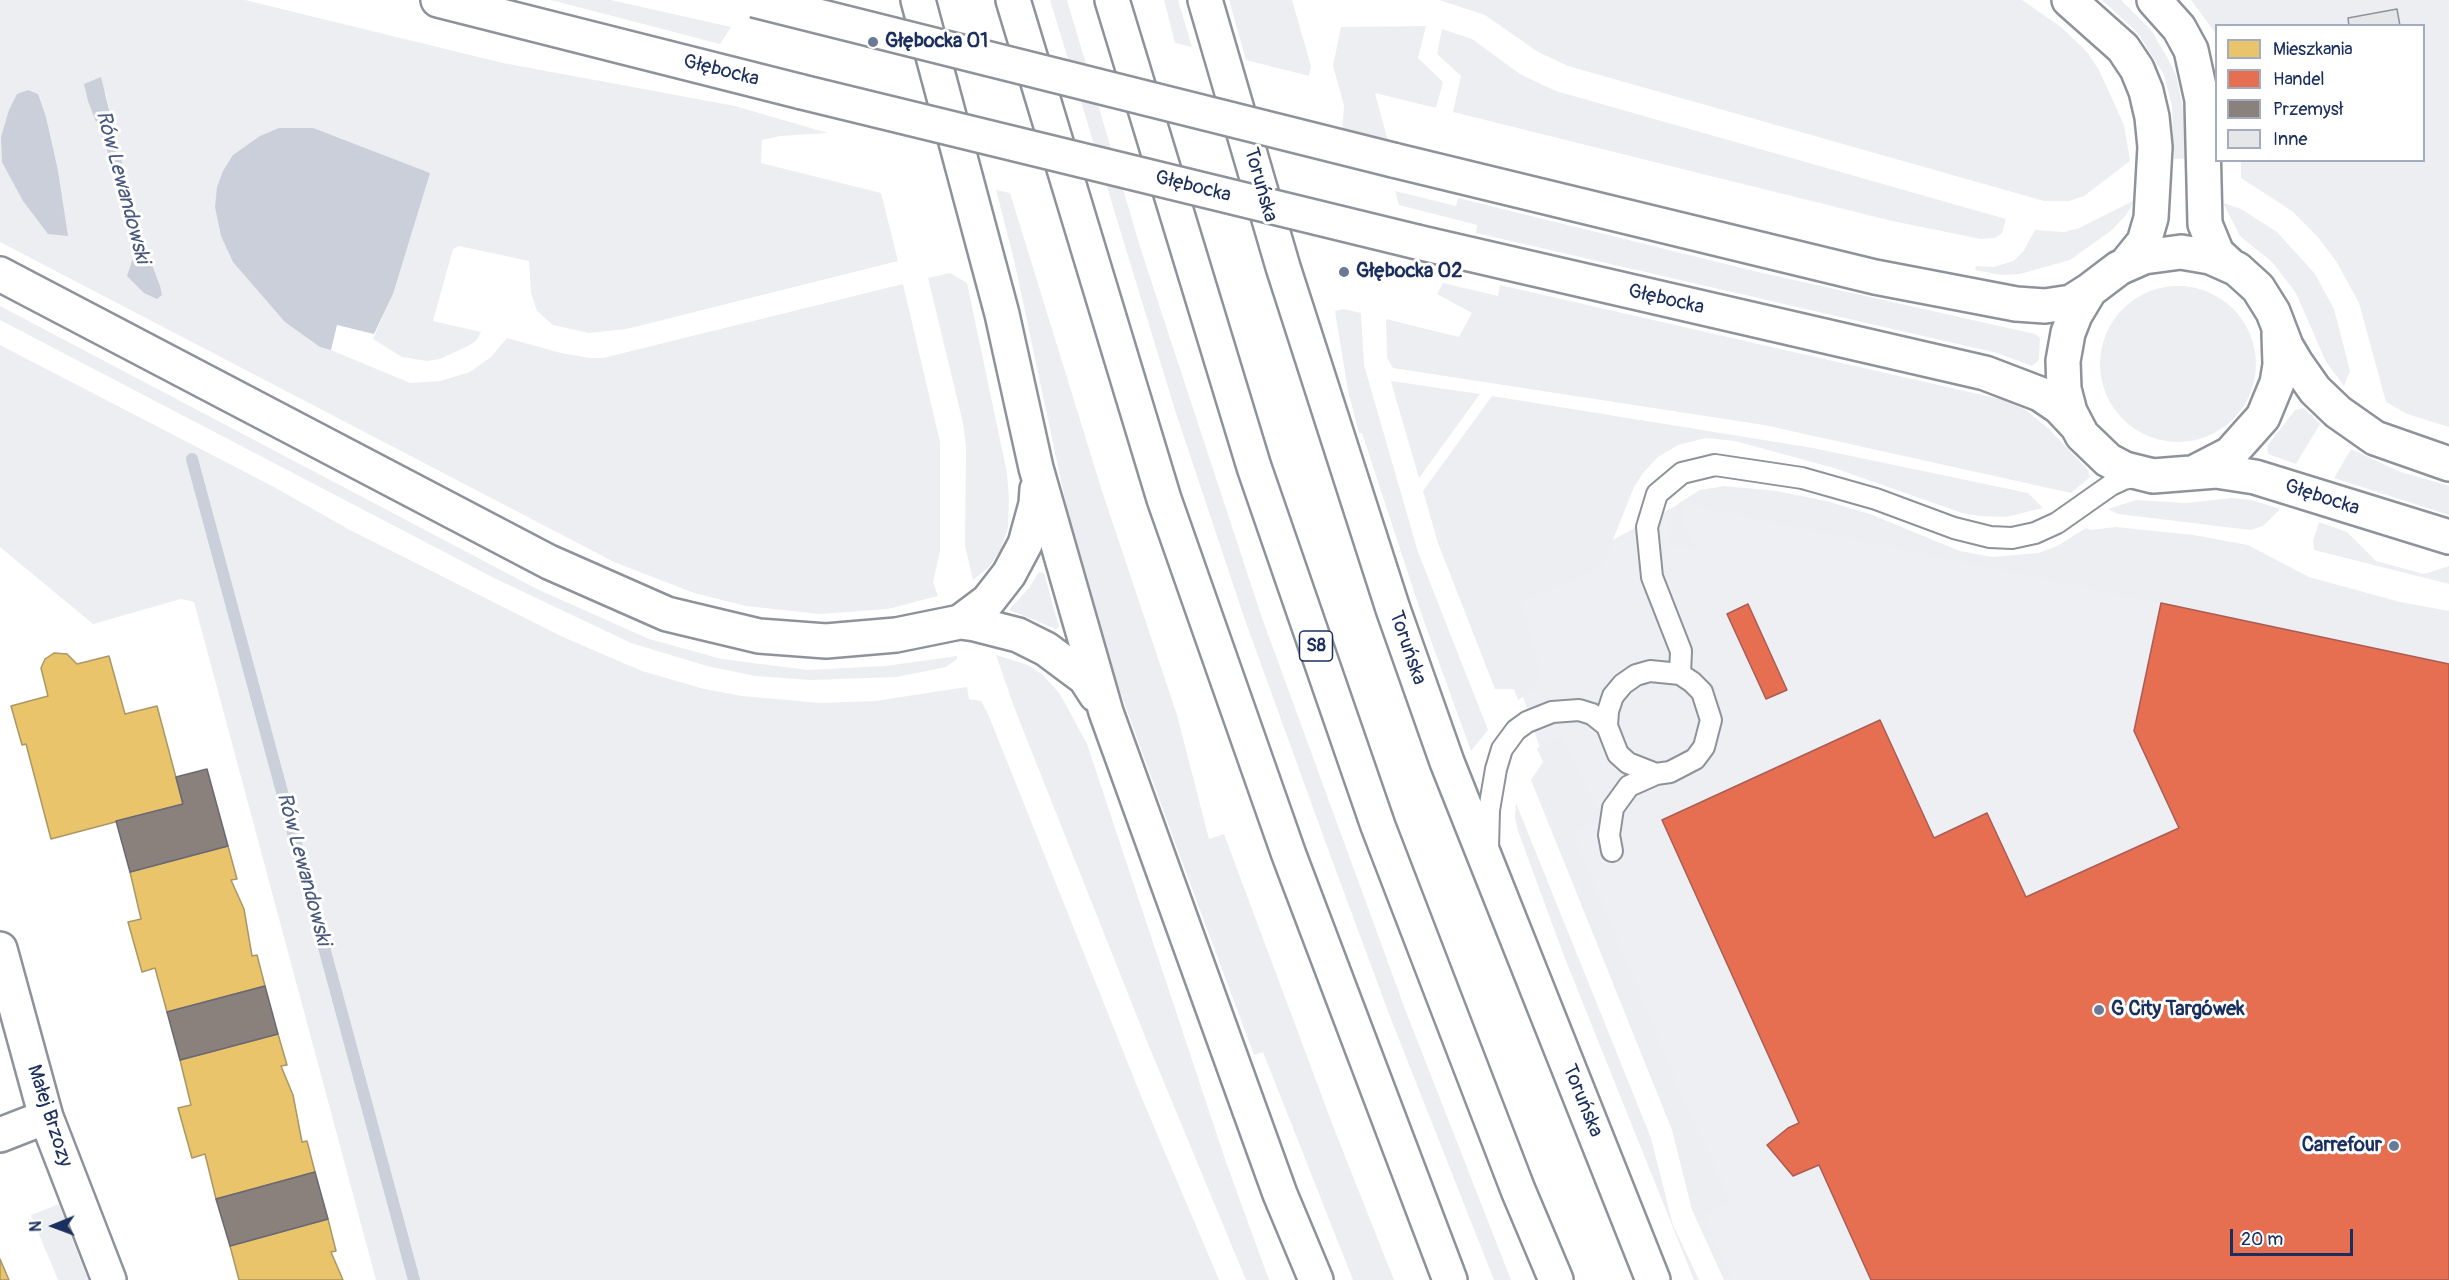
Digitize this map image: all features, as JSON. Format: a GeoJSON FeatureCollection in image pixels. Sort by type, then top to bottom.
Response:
{"type":"FeatureCollection","features":[{"type":"Feature","properties":{"kind":"main road","name":"Głębocka"},"geometry":{"type":"LineString","coordinates":[[438,0],[802,92],[1417,242],[1984,373],[2040,394],[2059,407],[2078,426]]}},
{"type":"Feature","properties":{"kind":"main road","name":"Głębocka"},"geometry":{"type":"LineString","coordinates":[[754,0],[1672,229],[1985,299],[2026,306],[2055,305],[2070,302],[2090,291],[2110,273],[2127,263],[2162,254],[2181,252],[2210,257],[2230,265],[2258,288],[2273,312],[2278,328],[2305,378],[2348,420],[2387,443],[2449,464]]}},
{"type":"Feature","properties":{"kind":"main road"},"geometry":{"type":"LineString","coordinates":[[918,0],[1002,314],[1036,468],[1106,712],[1280,1194],[1316,1280]]}},
{"type":"Feature","properties":{"kind":"main road"},"geometry":{"type":"LineString","coordinates":[[1013,0],[1164,498],[1289,855],[1450,1280]]}},
{"type":"Feature","properties":{"kind":"main road","name":"S8"},"geometry":{"type":"LineString","coordinates":[[1112,0],[1254,467],[1359,770],[1518,1190],[1556,1280]]}},
{"type":"Feature","properties":{"kind":"main road","name":"Toruńska"},"geometry":{"type":"LineString","coordinates":[[1205,0],[1283,267],[1343,457],[1435,729],[1653,1280]]}},
{"type":"Feature","properties":{"kind":"main road"},"geometry":{"type":"LineString","coordinates":[[2069,0],[2123,48],[2137,69],[2146,91],[2152,117],[2155,147],[2151,218],[2144,242],[2127,263]]}},
{"type":"Feature","properties":{"kind":"main road"},"geometry":{"type":"LineString","coordinates":[[2154,0],[2179,28],[2191,50],[2202,100],[2205,224],[2217,253],[2230,265]]}},
{"type":"Feature","properties":{"kind":"main road"},"geometry":{"type":"LineString","coordinates":[[0,274],[549,562],[667,614],[759,636],[816,641],[896,635],[960,622],[978,611],[998,589],[1025,544],[1036,504],[1036,468]]}},
{"type":"Feature","properties":{"kind":"main road","name":"Głębocka"},"geometry":{"type":"LineString","coordinates":[[2090,291],[2071,325],[2063,361],[2066,397],[2078,426],[2088,442],[2108,460],[2125,469],[2153,476],[2193,472],[2229,472],[2269,480],[2449,537]]}},
{"type":"Feature","properties":{"kind":"main road","name":"Głębocka"},"geometry":{"type":"LineString","coordinates":[[2193,472],[2217,463],[2230,454],[2242,444],[2263,417],[2277,383],[2280,365],[2278,328]]}},
{"type":"Feature","properties":{"kind":"main road"},"geometry":{"type":"LineString","coordinates":[[960,622],[1018,635],[1046,649],[1084,678],[1106,712]]}},
{"type":"Feature","properties":{"kind":"main road","name":"Małej Brzozy"},"geometry":{"type":"LineString","coordinates":[[0,949],[46,1117],[109,1280]]}},
{"type":"Feature","properties":{"kind":"main road"},"geometry":{"type":"LineString","coordinates":[[0,1135],[46,1117]]}},
{"type":"Feature","properties":{"kind":"lane"},"geometry":{"type":"LineString","coordinates":[[1680,674],[1681,651],[1658,592],[1649,560],[1647,527],[1657,494],[1682,473],[1698,468],[1736,466],[1802,478],[1876,499],[1954,528],[1990,537],[2012,538],[2057,523],[2118,482],[2131,477],[2153,476]]}},
{"type":"Feature","properties":{"kind":"lane"},"geometry":{"type":"LineString","coordinates":[[1607,726],[1613,696],[1623,684],[1636,675],[1650,670],[1665,670],[1680,674],[1702,692],[1711,720],[1709,734],[1695,759],[1670,772],[1656,774],[1629,786],[1612,808],[1609,835],[1612,851]]}},
{"type":"Feature","properties":{"kind":"lane"},"geometry":{"type":"LineString","coordinates":[[1489,868],[1488,832],[1491,790],[1502,749],[1516,730],[1540,715],[1566,710],[1592,714],[1607,726],[1618,754],[1628,764],[1656,774]]}},
{"type":"Feature","properties":{"kind":"shaded area"},"geometry":{"type":"Polygon","coordinates":[[[0,0],[245,0],[503,63],[735,106],[828,133],[780,136],[762,140],[761,163],[881,193],[898,261],[627,329],[589,333],[553,325],[537,311],[531,293],[529,261],[459,246],[453,249],[433,321],[481,332],[476,341],[468,346],[440,359],[427,361],[402,357],[373,339],[393,294],[247,146],[233,155],[331,350],[410,383],[440,381],[470,372],[491,357],[507,338],[561,353],[603,358],[903,284],[940,442],[940,551],[933,582],[938,596],[888,609],[820,614],[746,606],[694,593],[614,562],[0,242],[0,0]],[[105,90],[100,129],[135,252],[134,260],[150,258],[130,207],[105,90]]]}},
{"type":"Feature","properties":{"kind":"shaded area"},"geometry":{"type":"Polygon","coordinates":[[[551,0],[611,0],[731,27],[720,44],[551,0]]]}},
{"type":"Feature","properties":{"kind":"shaded area"},"geometry":{"type":"Polygon","coordinates":[[[1050,0],[1067,0],[1142,253],[1261,615],[1405,1009],[1511,1280],[1494,1280],[1389,1014],[1245,620],[1175,410],[1050,0]]]}},
{"type":"Feature","properties":{"kind":"shaded area"},"geometry":{"type":"Polygon","coordinates":[[[1164,0],[1178,0],[1192,47],[1175,43],[1164,0]]]}},
{"type":"Feature","properties":{"kind":"shaded area"},"geometry":{"type":"Polygon","coordinates":[[[1229,0],[1292,0],[1311,66],[1309,76],[1246,60],[1229,0]]]}},
{"type":"Feature","properties":{"kind":"shaded area"},"geometry":{"type":"Polygon","coordinates":[[[1439,0],[2022,0],[2061,27],[2087,52],[2099,70],[2124,125],[2130,161],[2084,196],[2069,201],[2044,201],[1568,66],[1538,52],[1485,15],[1439,0]]]}},
{"type":"Feature","properties":{"kind":"shaded area"},"geometry":{"type":"Polygon","coordinates":[[[2102,0],[2121,0],[2151,30],[2167,57],[2176,75],[2184,112],[2186,159],[2174,159],[2172,106],[2164,75],[2137,32],[2102,0]]]}},
{"type":"Feature","properties":{"kind":"shaded area"},"geometry":{"type":"Polygon","coordinates":[[[2191,0],[2449,0],[2449,427],[2407,414],[2386,402],[2359,303],[2336,261],[2317,236],[2292,211],[2241,178],[2241,162],[2425,162],[2425,24],[2215,24],[2215,33],[2191,0]]]}},
{"type":"Feature","properties":{"kind":"shaded area"},"geometry":{"type":"Polygon","coordinates":[[[1426,26],[1418,58],[1443,82],[1436,108],[1375,93],[1395,167],[1342,137],[1344,105],[1333,66],[1341,27],[1426,26]]]}},
{"type":"Feature","properties":{"kind":"shaded area"},"geometry":{"type":"Polygon","coordinates":[[[1442,29],[1472,39],[1520,74],[1556,91],[2006,219],[2002,233],[1995,238],[1981,239],[1892,221],[1453,112],[1461,76],[1437,54],[1442,29]]]}},
{"type":"Feature","properties":{"kind":"shaded area"},"geometry":{"type":"Polygon","coordinates":[[[996,190],[1010,193],[1102,491],[1177,715],[1209,839],[1224,834],[1333,1126],[1394,1280],[1353,1280],[1263,1052],[1254,1055],[1174,840],[1116,680],[1075,546],[1014,260],[996,190]]]}},
{"type":"Feature","properties":{"kind":"shaded area"},"geometry":{"type":"Polygon","coordinates":[[[1395,191],[1456,206],[1458,198],[1754,271],[2035,334],[2040,338],[2039,360],[2032,366],[1997,353],[1476,233],[1477,225],[1399,205],[1395,191]]]}},
{"type":"Feature","properties":{"kind":"shaded area"},"geometry":{"type":"Polygon","coordinates":[[[2135,200],[2126,215],[2112,230],[2070,260],[2020,274],[2001,275],[1975,270],[1976,266],[1994,267],[2013,261],[2023,252],[2035,230],[2064,232],[2079,228],[2135,200]]]}},
{"type":"Feature","properties":{"kind":"shaded area"},"geometry":{"type":"Polygon","coordinates":[[[2223,203],[2241,209],[2277,232],[2315,274],[2334,309],[2350,371],[2344,386],[2326,362],[2296,293],[2272,262],[2240,236],[2223,203]]]}},
{"type":"Feature","properties":{"kind":"shaded area"},"geometry":{"type":"Polygon","coordinates":[[[950,273],[967,283],[1007,473],[1009,499],[1008,528],[1000,551],[988,568],[973,580],[965,546],[966,447],[963,423],[928,278],[950,273]]]}},
{"type":"Feature","properties":{"kind":"shaded area"},"geometry":{"type":"Polygon","coordinates":[[[1443,283],[1498,296],[1500,285],[2004,400],[2024,409],[2048,428],[2088,470],[2090,477],[2071,493],[1764,425],[1393,368],[1387,358],[1386,319],[1459,337],[1472,313],[1437,294],[1443,283]]]}},
{"type":"Feature","properties":{"kind":"shaded area"},"geometry":{"type":"Polygon","coordinates":[[[2178,286],[2208,292],[2233,309],[2250,334],[2256,364],[2250,394],[2233,419],[2208,436],[2178,442],[2148,436],[2123,419],[2106,394],[2100,364],[2106,334],[2123,309],[2148,292],[2178,286]]]}},
{"type":"Feature","properties":{"kind":"shaded area"},"geometry":{"type":"Polygon","coordinates":[[[0,306],[537,589],[649,639],[722,659],[808,670],[885,666],[957,656],[957,659],[946,667],[897,677],[811,680],[755,676],[707,666],[631,643],[494,578],[0,320],[0,306]]]}},
{"type":"Feature","properties":{"kind":"shaded area"},"geometry":{"type":"Polygon","coordinates":[[[1344,309],[1361,313],[1364,365],[1418,552],[1488,730],[1471,751],[1421,613],[1362,433],[1359,433],[1348,391],[1335,311],[1344,309]]]}},
{"type":"Feature","properties":{"kind":"shaded area"},"geometry":{"type":"Polygon","coordinates":[[[0,345],[274,487],[350,530],[563,637],[642,671],[704,689],[742,696],[820,703],[875,701],[967,687],[969,699],[981,701],[988,714],[1141,1096],[1219,1280],[376,1280],[194,602],[181,599],[93,624],[0,547],[0,345]]]}},
{"type":"Feature","properties":{"kind":"shaded area"},"geometry":{"type":"Polygon","coordinates":[[[1391,381],[1480,394],[1419,478],[1392,385],[1391,381]]]}},
{"type":"Feature","properties":{"kind":"shaded area"},"geometry":{"type":"Polygon","coordinates":[[[1492,396],[1813,448],[2028,493],[2043,508],[2006,517],[1962,513],[1834,468],[1735,441],[1706,438],[1678,445],[1658,457],[1634,487],[1602,567],[1522,601],[1542,674],[1534,689],[1518,700],[1514,689],[1495,689],[1438,543],[1423,491],[1492,396]]]}},
{"type":"Feature","properties":{"kind":"shaded area"},"geometry":{"type":"Polygon","coordinates":[[[2304,408],[2320,424],[2296,464],[2268,454],[2267,446],[2295,410],[2304,408]]]}},
{"type":"Feature","properties":{"kind":"shaded area"},"geometry":{"type":"Polygon","coordinates":[[[2351,449],[2398,471],[2449,486],[2449,515],[2334,478],[2351,449]]]}},
{"type":"Feature","properties":{"kind":"shaded area"},"geometry":{"type":"Polygon","coordinates":[[[1724,486],[1777,491],[1826,501],[1870,514],[1960,551],[1992,557],[2038,553],[2057,546],[2086,528],[2090,530],[2116,527],[2194,535],[2248,545],[2309,577],[2400,602],[2449,611],[2449,664],[1687,504],[1684,520],[1697,549],[1667,545],[1670,522],[1679,503],[1700,490],[1724,486]]]}},
{"type":"Feature","properties":{"kind":"shaded area"},"geometry":{"type":"Polygon","coordinates":[[[2232,498],[2252,500],[2280,509],[2263,526],[2250,530],[2118,514],[2108,509],[2136,500],[2186,503],[2232,498]]]}},
{"type":"Feature","properties":{"kind":"shaded area","name":"G City Targówek"},"geometry":{"type":"Polygon","coordinates":[[[1688,499],[2449,660],[2449,1280],[1731,1280],[1696,1203],[1688,1147],[1552,785],[1493,605],[1688,499]]]}},
{"type":"Feature","properties":{"kind":"shaded area"},"geometry":{"type":"Polygon","coordinates":[[[2319,522],[2347,532],[2376,561],[2424,574],[2449,566],[2449,584],[2314,550],[2313,541],[2319,522]]]}},
{"type":"Feature","properties":{"kind":"shaded area"},"geometry":{"type":"Polygon","coordinates":[[[1039,572],[1044,573],[1059,627],[1056,629],[1009,610],[1029,588],[1039,572]]]}},
{"type":"Feature","properties":{"kind":"shaded area"},"geometry":{"type":"Polygon","coordinates":[[[996,655],[1028,665],[1043,675],[1060,694],[1087,744],[1226,1162],[1269,1280],[1246,1280],[1146,1039],[1014,707],[996,655]]]}},
{"type":"Feature","properties":{"kind":"shaded area"},"geometry":{"type":"Polygon","coordinates":[[[1563,736],[1598,812],[1598,818],[1593,823],[1573,832],[1690,1113],[1731,1201],[1703,1215],[1733,1280],[1724,1280],[1692,1210],[1672,1130],[1531,780],[1543,762],[1537,748],[1563,736]]]}},
{"type":"Feature","properties":{"kind":"shaded area"},"geometry":{"type":"Polygon","coordinates":[[[1516,803],[1651,1138],[1673,1225],[1699,1280],[1694,1280],[1564,956],[1518,831],[1515,818],[1516,803]]]}},
{"type":"Feature","properties":{"kind":"shaded area"},"geometry":{"type":"Polygon","coordinates":[[[59,1204],[88,1280],[58,1280],[31,1215],[59,1204]]]}},
{"type":"Feature","properties":{"kind":"water"},"geometry":{"type":"Polygon","coordinates":[[[101,77],[127,183],[130,207],[160,286],[162,295],[157,299],[144,293],[127,276],[135,252],[107,151],[84,84],[101,77]]]}},
{"type":"Feature","properties":{"kind":"water"},"geometry":{"type":"Polygon","coordinates":[[[28,90],[38,94],[46,117],[58,171],[68,236],[48,234],[23,201],[2,162],[1,137],[9,110],[17,94],[28,90]]]}},
{"type":"Feature","properties":{"kind":"water"},"geometry":{"type":"Polygon","coordinates":[[[279,128],[313,128],[430,173],[393,294],[374,334],[337,325],[331,350],[320,347],[285,322],[233,262],[221,236],[215,207],[217,187],[223,171],[233,155],[260,136],[279,128]]]}},
{"type":"Feature","properties":{"kind":"building: Mieszkania"},"geometry":{"type":"Polygon","coordinates":[[[54,653],[67,654],[77,664],[109,656],[125,714],[157,706],[183,804],[51,839],[26,744],[22,745],[11,706],[48,696],[41,668],[45,659],[54,653]]]}},
{"type":"Feature","properties":{"kind":"building: Mieszkania"},"geometry":{"type":"Polygon","coordinates":[[[228,846],[237,879],[231,880],[244,909],[252,956],[257,955],[265,986],[167,1012],[155,968],[142,972],[128,922],[141,919],[130,872],[228,846]]]}},
{"type":"Feature","properties":{"kind":"building: Mieszkania"},"geometry":{"type":"Polygon","coordinates":[[[278,1034],[287,1065],[281,1066],[293,1095],[302,1142],[307,1141],[315,1172],[216,1199],[205,1154],[192,1158],[178,1108],[191,1105],[180,1060],[278,1034]]]}},
{"type":"Feature","properties":{"kind":"building: Mieszkania"},"geometry":{"type":"Polygon","coordinates":[[[328,1219],[336,1251],[331,1252],[343,1280],[239,1280],[230,1246],[328,1219]]]}},
{"type":"Feature","properties":{"kind":"building: Mieszkania"},"geometry":{"type":"Polygon","coordinates":[[[0,1259],[9,1280],[0,1280],[0,1259]]]}},
{"type":"Feature","properties":{"kind":"building: Handel","name":"G City Targówek"},"geometry":{"type":"Polygon","coordinates":[[[2161,603],[2449,664],[2449,1280],[1871,1280],[1819,1165],[1793,1176],[1767,1145],[1788,1128],[1799,1123],[1662,820],[1880,720],[1934,838],[1987,813],[2026,897],[2179,828],[2134,731],[2161,603]]]}},
{"type":"Feature","properties":{"kind":"building: Handel"},"geometry":{"type":"Polygon","coordinates":[[[1748,604],[1787,690],[1766,699],[1727,614],[1748,604]]]}},
{"type":"Feature","properties":{"kind":"building: Przemysł"},"geometry":{"type":"Polygon","coordinates":[[[207,769],[228,846],[130,872],[116,821],[183,804],[176,777],[207,769]]]}},
{"type":"Feature","properties":{"kind":"building: Przemysł"},"geometry":{"type":"Polygon","coordinates":[[[265,986],[278,1034],[180,1060],[167,1012],[265,986]]]}},
{"type":"Feature","properties":{"kind":"building: Przemysł"},"geometry":{"type":"Polygon","coordinates":[[[315,1172],[328,1219],[230,1246],[216,1199],[315,1172]]]}},
{"type":"Feature","properties":{"kind":"building: Inne"},"geometry":{"type":"Polygon","coordinates":[[[2397,9],[2400,24],[2349,24],[2348,18],[2397,9]]]}},
{"type":"Feature","properties":{"kind":"waterway","name":"Rów Lewandowski"},"geometry":{"type":"LineString","coordinates":[[192,459],[414,1280]]}},
{"type":"Feature","properties":{"kind":"place","name":"Głębocka 01"},"geometry":{"type":"Point","coordinates":[873,42]}},
{"type":"Feature","properties":{"kind":"place","name":"Głębocka 02"},"geometry":{"type":"Point","coordinates":[1344,272]}},
{"type":"Feature","properties":{"kind":"place","name":"G City Targówek"},"geometry":{"type":"Point","coordinates":[2099,1010]}},
{"type":"Feature","properties":{"kind":"place","name":"Carrefour"},"geometry":{"type":"Point","coordinates":[2394,1146]}}]}
